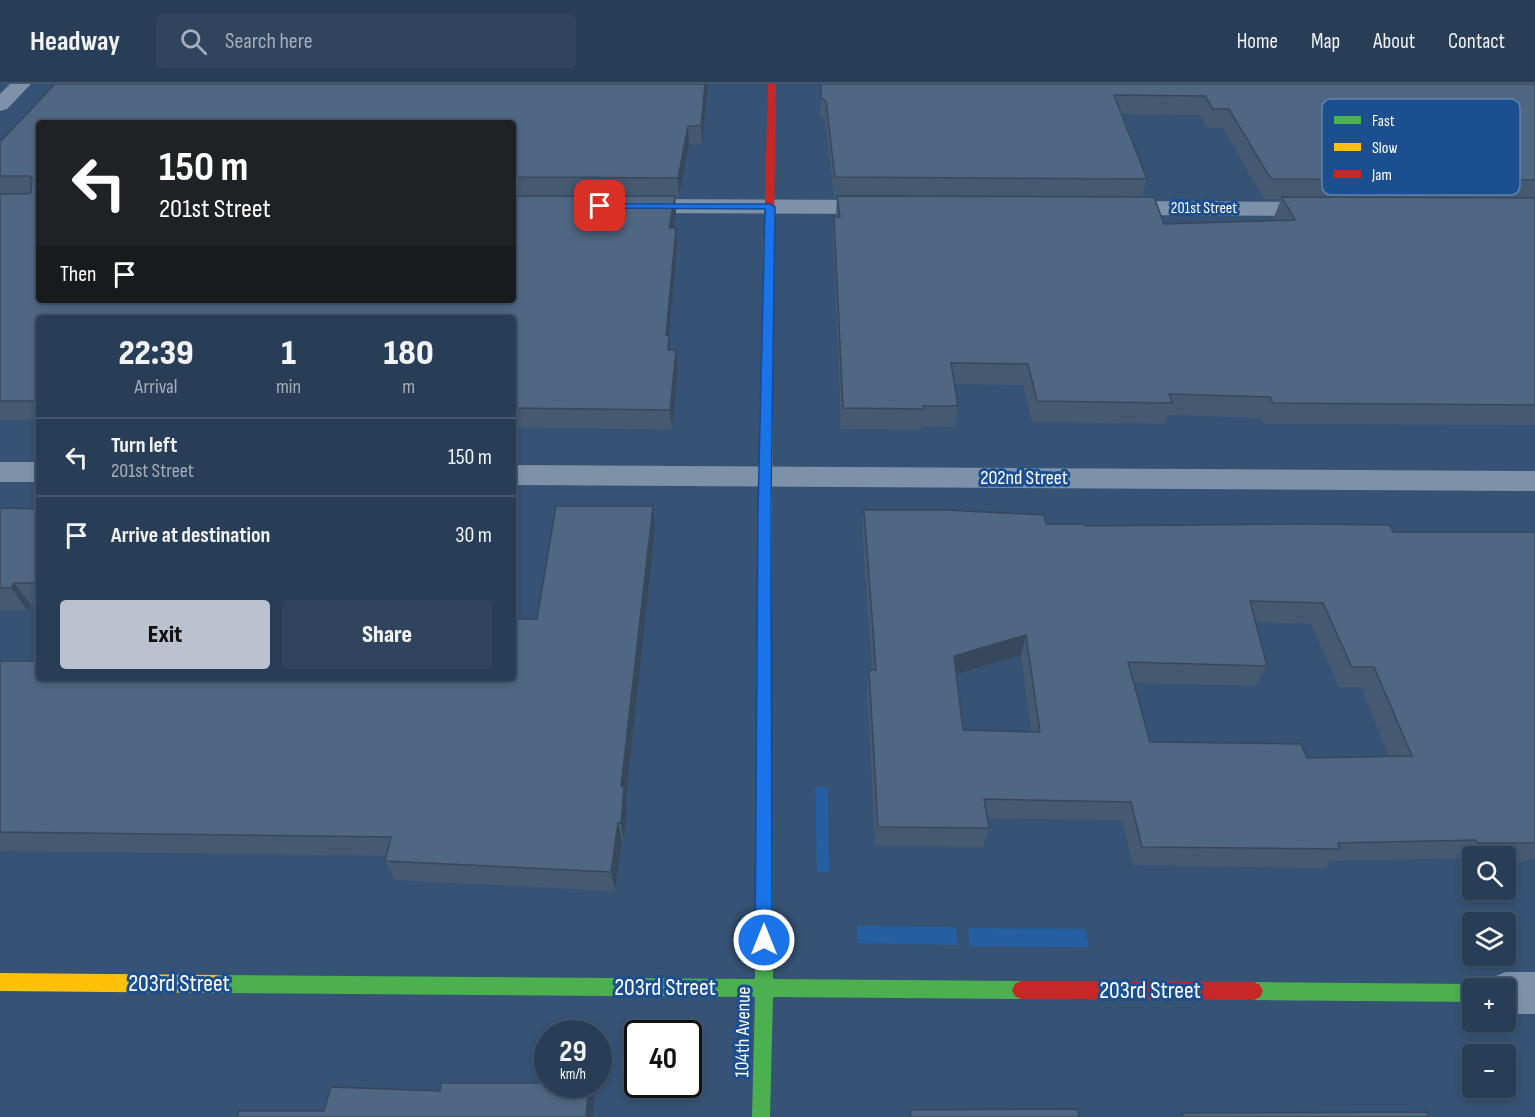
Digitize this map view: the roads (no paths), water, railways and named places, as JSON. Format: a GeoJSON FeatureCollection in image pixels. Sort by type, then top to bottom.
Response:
{"type":"FeatureCollection","features":[{"type":"Feature","properties":{"kind":"street"},"geometry":{"type":"LineString","coordinates":[[0,105],[21,84]]}},
{"type":"Feature","properties":{"kind":"street","name":"104th Avenue"},"geometry":{"type":"LineString","coordinates":[[761,1117],[764,988],[766,477],[772,84]]}},
{"type":"Feature","properties":{"kind":"street"},"geometry":{"type":"LineString","coordinates":[[604,206],[907,207]]}},
{"type":"Feature","properties":{"kind":"street","name":"201st Street"},"geometry":{"type":"LineString","coordinates":[[1096,208],[1345,209]]}},
{"type":"Feature","properties":{"kind":"street"},"geometry":{"type":"LineString","coordinates":[[0,472],[36,472]]}},
{"type":"Feature","properties":{"kind":"street","name":"202nd Street"},"geometry":{"type":"LineString","coordinates":[[516,475],[1535,481]]}},
{"type":"Feature","properties":{"kind":"street","name":"203rd Street"},"geometry":{"type":"LineString","coordinates":[[0,982],[1462,993]]}},
{"type":"Feature","properties":{"kind":"street"},"geometry":{"type":"LineString","coordinates":[[1516,993],[1535,993]]}}]}
